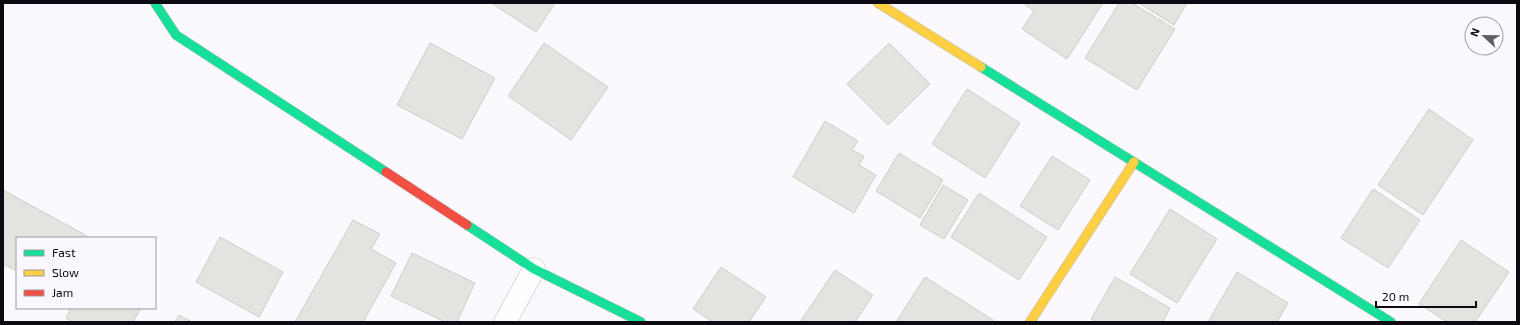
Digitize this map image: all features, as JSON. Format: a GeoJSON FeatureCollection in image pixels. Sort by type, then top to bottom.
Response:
{"type":"FeatureCollection","features":[{"type":"Feature","properties":{"kind":"street"},"geometry":{"type":"LineString","coordinates":[[155,3],[176,35],[534,269],[641,322]]}},
{"type":"Feature","properties":{"kind":"street"},"geometry":{"type":"LineString","coordinates":[[878,3],[1391,322]]}},
{"type":"Feature","properties":{"kind":"street"},"geometry":{"type":"LineString","coordinates":[[1030,322],[1134,162]]}},
{"type":"Feature","properties":{"kind":"street"},"geometry":{"type":"LineString","coordinates":[[506,322],[534,269]]}},
{"type":"Feature","properties":{"kind":"building"},"geometry":{"type":"Polygon","coordinates":[[[491,3],[555,3],[536,32],[491,3]]]}},
{"type":"Feature","properties":{"kind":"building"},"geometry":{"type":"Polygon","coordinates":[[[1026,3],[1103,3],[1067,59],[1022,29],[1034,11],[1025,5],[1026,3]]]}},
{"type":"Feature","properties":{"kind":"building"},"geometry":{"type":"Polygon","coordinates":[[[1119,3],[1132,3],[1175,29],[1137,90],[1085,58],[1119,3]]]}},
{"type":"Feature","properties":{"kind":"building"},"geometry":{"type":"Polygon","coordinates":[[[1139,3],[1187,3],[1174,25],[1139,3]]]}},
{"type":"Feature","properties":{"kind":"building"},"geometry":{"type":"Polygon","coordinates":[[[430,43],[495,78],[462,139],[397,105],[430,43]]]}},
{"type":"Feature","properties":{"kind":"building"},"geometry":{"type":"Polygon","coordinates":[[[544,43],[608,87],[571,140],[508,96],[544,43]]]}},
{"type":"Feature","properties":{"kind":"building"},"geometry":{"type":"Polygon","coordinates":[[[889,43],[930,84],[888,125],[847,84],[889,43]]]}},
{"type":"Feature","properties":{"kind":"building"},"geometry":{"type":"Polygon","coordinates":[[[967,89],[1020,123],[985,178],[932,144],[967,89]]]}},
{"type":"Feature","properties":{"kind":"building"},"geometry":{"type":"Polygon","coordinates":[[[1429,109],[1473,140],[1423,215],[1378,185],[1429,109]]]}},
{"type":"Feature","properties":{"kind":"building"},"geometry":{"type":"Polygon","coordinates":[[[825,121],[858,141],[852,150],[864,156],[859,165],[876,175],[854,213],[793,177],[825,121]]]}},
{"type":"Feature","properties":{"kind":"building"},"geometry":{"type":"Polygon","coordinates":[[[899,153],[943,180],[920,218],[876,191],[899,153]]]}},
{"type":"Feature","properties":{"kind":"building"},"geometry":{"type":"Polygon","coordinates":[[[1052,156],[1090,180],[1058,230],[1020,206],[1052,156]]]}},
{"type":"Feature","properties":{"kind":"building"},"geometry":{"type":"Polygon","coordinates":[[[943,185],[968,200],[944,239],[920,225],[943,185]]]}},
{"type":"Feature","properties":{"kind":"building"},"geometry":{"type":"Polygon","coordinates":[[[1373,189],[1420,220],[1388,268],[1341,238],[1373,189]]]}},
{"type":"Feature","properties":{"kind":"building"},"geometry":{"type":"Polygon","coordinates":[[[3,190],[87,236],[16,237],[16,270],[3,264],[3,190]]]}},
{"type":"Feature","properties":{"kind":"building"},"geometry":{"type":"Polygon","coordinates":[[[979,193],[1047,237],[1019,280],[951,237],[979,193]]]}},
{"type":"Feature","properties":{"kind":"building"},"geometry":{"type":"Polygon","coordinates":[[[1170,209],[1217,239],[1177,303],[1130,274],[1170,209]]]}},
{"type":"Feature","properties":{"kind":"building"},"geometry":{"type":"Polygon","coordinates":[[[353,220],[380,234],[371,249],[396,263],[363,322],[295,322],[353,220]]]}},
{"type":"Feature","properties":{"kind":"building"},"geometry":{"type":"Polygon","coordinates":[[[220,237],[283,272],[259,317],[196,282],[220,237]]]}},
{"type":"Feature","properties":{"kind":"building"},"geometry":{"type":"Polygon","coordinates":[[[1461,240],[1509,272],[1475,322],[1447,322],[1419,304],[1461,240]]]}},
{"type":"Feature","properties":{"kind":"building"},"geometry":{"type":"Polygon","coordinates":[[[412,253],[475,283],[457,322],[445,322],[391,296],[412,253]]]}},
{"type":"Feature","properties":{"kind":"building"},"geometry":{"type":"Polygon","coordinates":[[[721,267],[766,297],[749,322],[713,322],[693,309],[721,267]]]}},
{"type":"Feature","properties":{"kind":"building"},"geometry":{"type":"Polygon","coordinates":[[[835,270],[873,295],[855,322],[800,322],[835,270]]]}},
{"type":"Feature","properties":{"kind":"building"},"geometry":{"type":"Polygon","coordinates":[[[1237,272],[1288,303],[1277,322],[1208,322],[1237,272]]]}},
{"type":"Feature","properties":{"kind":"building"},"geometry":{"type":"Polygon","coordinates":[[[925,277],[993,320],[991,322],[896,322],[925,277]]]}},
{"type":"Feature","properties":{"kind":"building"},"geometry":{"type":"Polygon","coordinates":[[[1115,277],[1170,308],[1163,322],[1096,322],[1091,319],[1115,277]]]}},
{"type":"Feature","properties":{"kind":"building"},"geometry":{"type":"Polygon","coordinates":[[[70,309],[140,309],[133,322],[73,322],[66,318],[70,309]]]}},
{"type":"Feature","properties":{"kind":"building"},"geometry":{"type":"Polygon","coordinates":[[[179,315],[192,322],[175,322],[179,315]]]}},
{"type":"Feature","properties":{"kind":"traffic: fast"},"geometry":{"type":"LineString","coordinates":[[155,3],[176,35],[386,172]]}},
{"type":"Feature","properties":{"kind":"traffic: fast"},"geometry":{"type":"LineString","coordinates":[[981,67],[1391,322]]}},
{"type":"Feature","properties":{"kind":"traffic: fast"},"geometry":{"type":"LineString","coordinates":[[467,225],[534,269],[641,322]]}},
{"type":"Feature","properties":{"kind":"traffic: slow"},"geometry":{"type":"LineString","coordinates":[[878,3],[981,67]]}},
{"type":"Feature","properties":{"kind":"traffic: slow"},"geometry":{"type":"LineString","coordinates":[[1030,322],[1134,162]]}},
{"type":"Feature","properties":{"kind":"traffic: jam"},"geometry":{"type":"LineString","coordinates":[[386,172],[467,225]]}}]}
